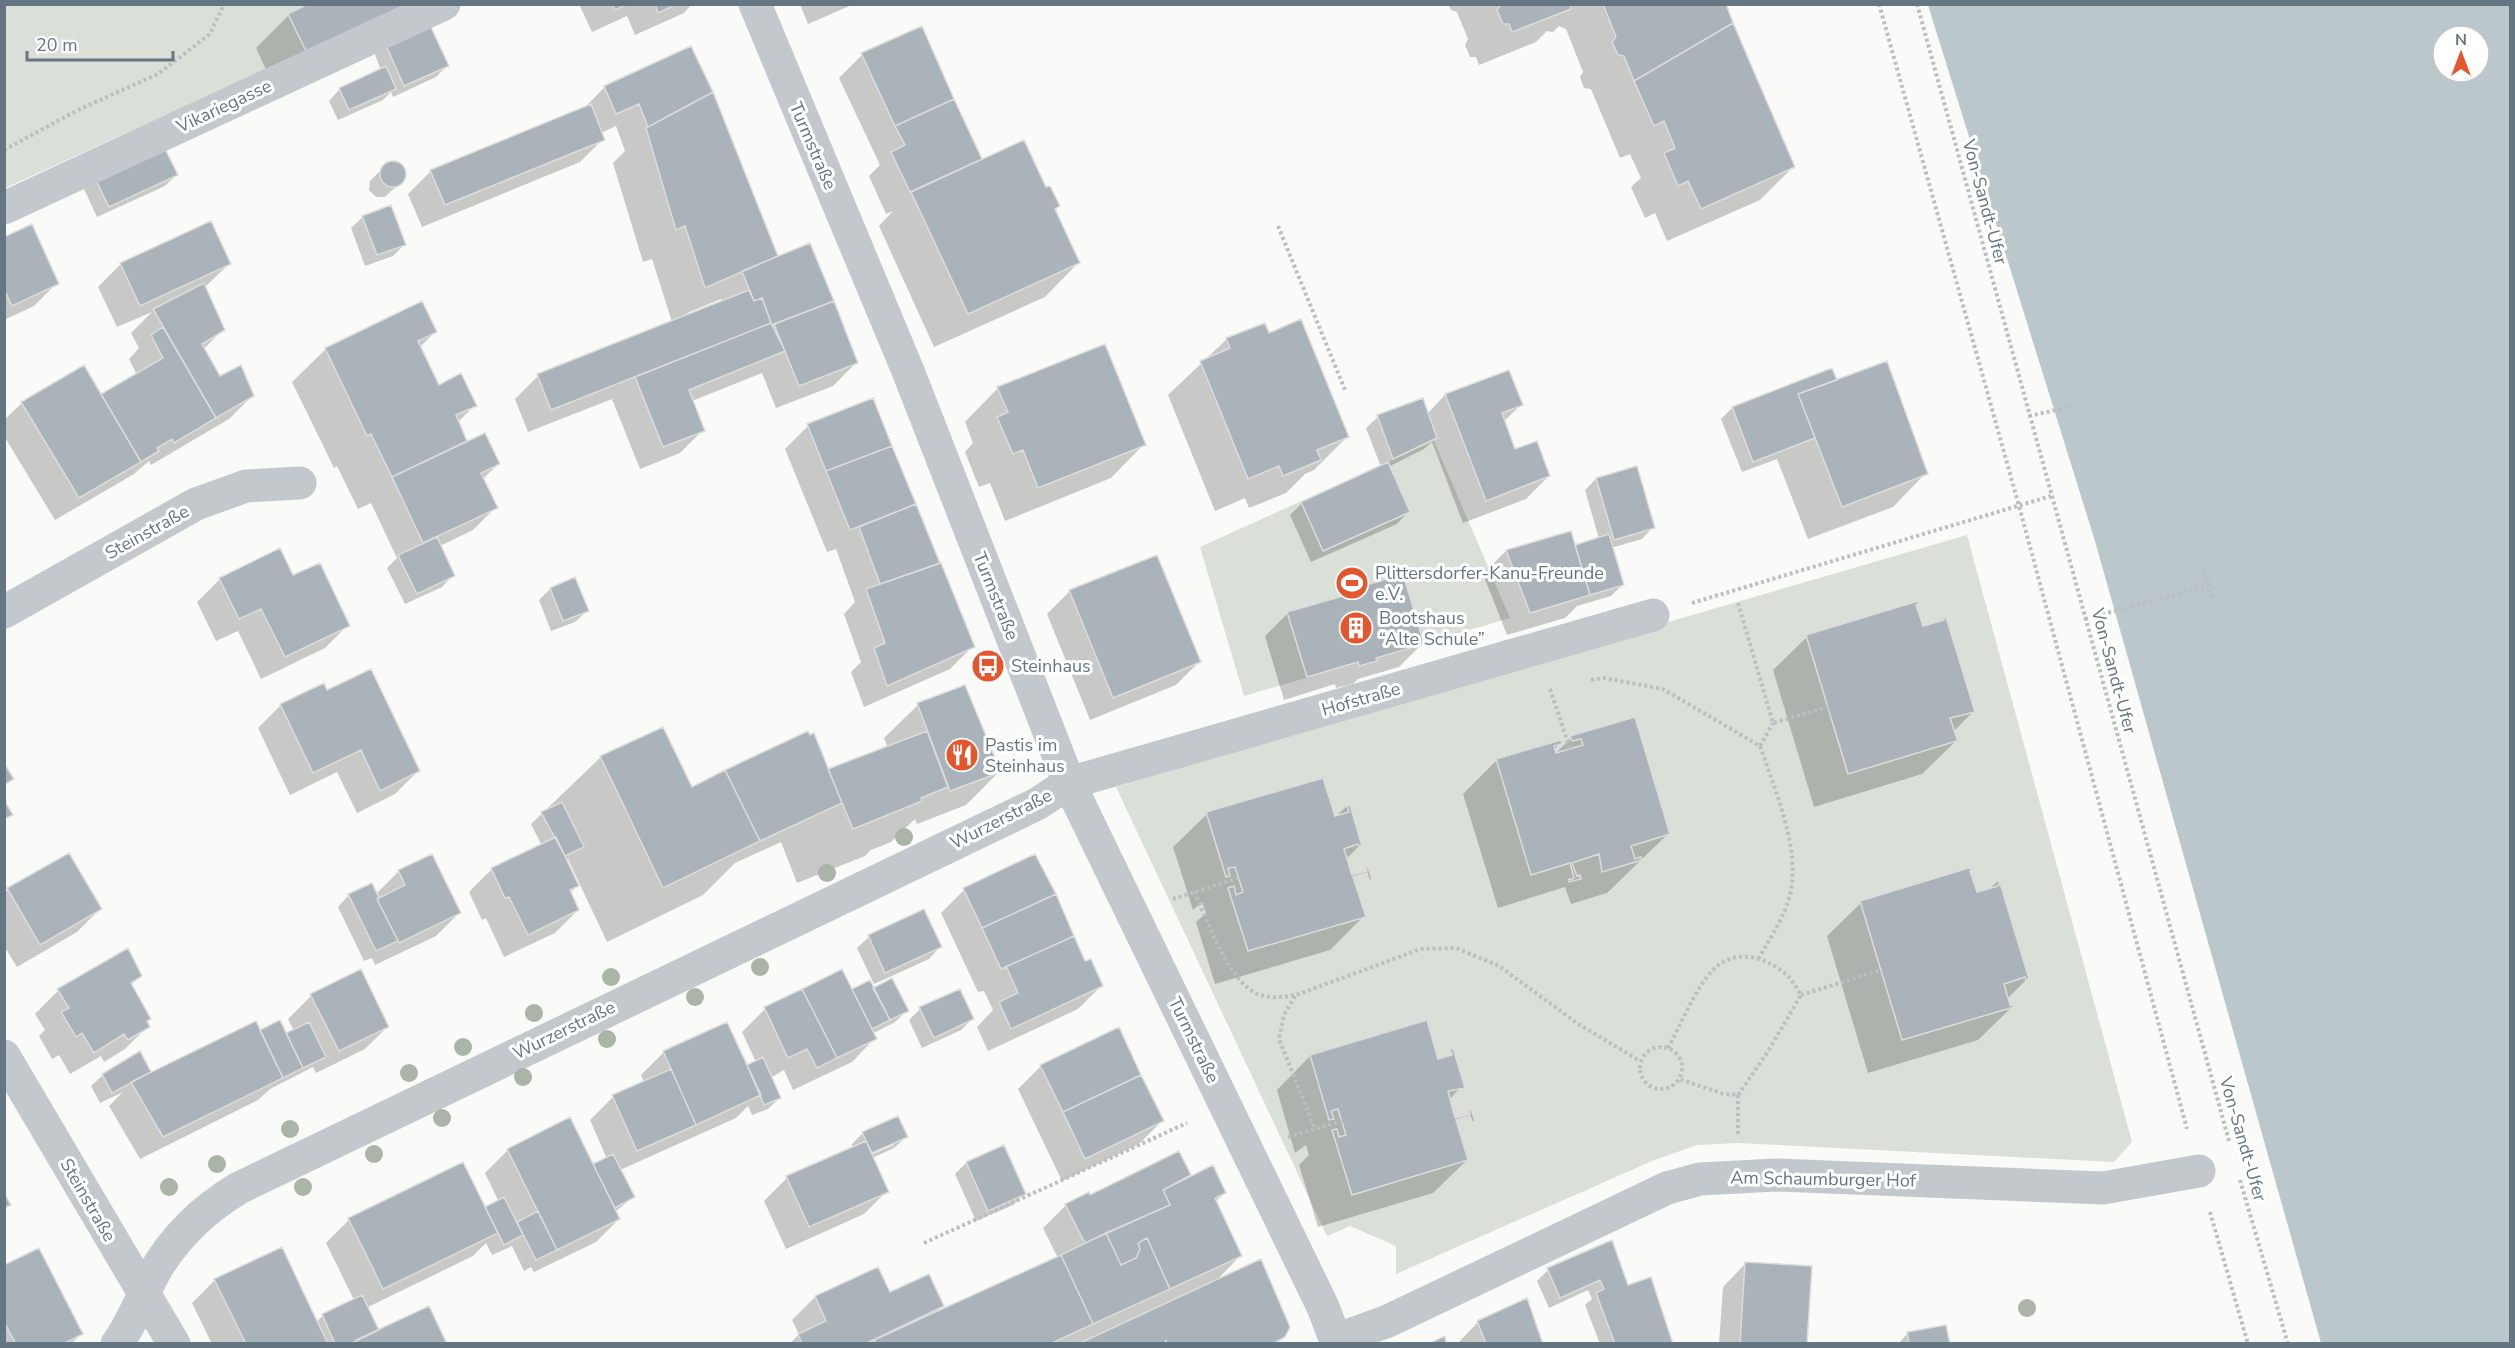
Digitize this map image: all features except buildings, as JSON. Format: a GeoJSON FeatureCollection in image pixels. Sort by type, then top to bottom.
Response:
{"type":"FeatureCollection","features":[{"type":"Feature","properties":{"kind":"street","name":"Vikariegasse"},"geometry":{"type":"LineString","coordinates":[[4,208],[444,4]]}},
{"type":"Feature","properties":{"kind":"street","name":"Turmstraße"},"geometry":{"type":"LineString","coordinates":[[755,4],[908,371],[1069,783],[1323,1307],[1337,1342]]}},
{"type":"Feature","properties":{"kind":"street","name":"Steinstraße"},"geometry":{"type":"LineString","coordinates":[[4,612],[196,504],[246,486],[300,483]]}},
{"type":"Feature","properties":{"kind":"street","name":"Hofstraße"},"geometry":{"type":"LineString","coordinates":[[1069,783],[1653,615]]}},
{"type":"Feature","properties":{"kind":"street","name":"Wurzerstraße"},"geometry":{"type":"LineString","coordinates":[[117,1344],[168,1251],[191,1223],[213,1204],[240,1188],[1037,804],[1069,783]]}},
{"type":"Feature","properties":{"kind":"street","name":"Steinstraße"},"geometry":{"type":"LineString","coordinates":[[4,1056],[174,1344]]}},
{"type":"Feature","properties":{"kind":"street","name":"Am Schaumburger Hof"},"geometry":{"type":"LineString","coordinates":[[1337,1342],[1388,1321],[1667,1188],[1700,1179],[1776,1175],[2103,1188],[2199,1171]]}},
{"type":"Feature","properties":{"kind":"path"},"geometry":{"type":"LineString","coordinates":[[4,150],[78,110],[158,74],[210,34],[224,4]]}},
{"type":"Feature","properties":{"kind":"path"},"geometry":{"type":"LineString","coordinates":[[1879,4],[2248,1344]]}},
{"type":"Feature","properties":{"kind":"path","name":"Von-Sandt-Ufer"},"geometry":{"type":"LineString","coordinates":[[1917,4],[2229,1141]]}},
{"type":"Feature","properties":{"kind":"path"},"geometry":{"type":"LineString","coordinates":[[1278,226],[1346,390]]}},
{"type":"Feature","properties":{"kind":"path"},"geometry":{"type":"LineString","coordinates":[[2029,416],[2075,406]]}},
{"type":"Feature","properties":{"kind":"path"},"geometry":{"type":"LineString","coordinates":[[1653,615],[2051,496]]}},
{"type":"Feature","properties":{"kind":"path"},"geometry":{"type":"LineString","coordinates":[[2204,572],[2213,601]]}},
{"type":"Feature","properties":{"kind":"path"},"geometry":{"type":"LineString","coordinates":[[2085,619],[2208,586]]}},
{"type":"Feature","properties":{"kind":"path"},"geometry":{"type":"LineString","coordinates":[[1738,603],[1773,723]]}},
{"type":"Feature","properties":{"kind":"path"},"geometry":{"type":"LineString","coordinates":[[1582,681],[1604,678],[1663,689],[1760,746],[1778,798],[1792,854],[1790,894],[1782,917],[1759,958]]}},
{"type":"Feature","properties":{"kind":"path"},"geometry":{"type":"LineString","coordinates":[[1549,685],[1570,748]]}},
{"type":"Feature","properties":{"kind":"path"},"geometry":{"type":"LineString","coordinates":[[1760,746],[1773,723],[1828,707]]}},
{"type":"Feature","properties":{"kind":"path"},"geometry":{"type":"LineString","coordinates":[[1169,900],[1238,878]]}},
{"type":"Feature","properties":{"kind":"path"},"geometry":{"type":"LineString","coordinates":[[1194,892],[1235,976],[1258,994],[1282,998],[1296,995],[1421,949],[1456,948],[1499,966],[1576,1023],[1640,1061]]}},
{"type":"Feature","properties":{"kind":"path"},"geometry":{"type":"LineString","coordinates":[[1668,1048],[1713,970],[1726,960],[1745,955],[1759,958],[1789,976],[1801,995]]}},
{"type":"Feature","properties":{"kind":"path"},"geometry":{"type":"LineString","coordinates":[[1738,1143],[1738,1095],[1767,1053],[1801,995],[1881,970]]}},
{"type":"Feature","properties":{"kind":"path"},"geometry":{"type":"LineString","coordinates":[[1296,995],[1284,1015],[1279,1039],[1315,1129]]}},
{"type":"Feature","properties":{"kind":"path"},"geometry":{"type":"LineString","coordinates":[[1660,1046],[1668,1048],[1678,1055],[1682,1067],[1679,1079],[1672,1086],[1662,1089],[1652,1087],[1644,1081],[1640,1072],[1640,1061],[1651,1048],[1660,1046]]}},
{"type":"Feature","properties":{"kind":"path"},"geometry":{"type":"LineString","coordinates":[[1679,1079],[1724,1094],[1738,1095]]}},
{"type":"Feature","properties":{"kind":"path"},"geometry":{"type":"LineString","coordinates":[[924,1243],[1226,1105]]}},
{"type":"Feature","properties":{"kind":"path"},"geometry":{"type":"LineString","coordinates":[[1282,1139],[1342,1121]]}},
{"type":"Feature","properties":{"kind":"path","name":"Von-Sandt-Ufer"},"geometry":{"type":"LineString","coordinates":[[2239,1175],[2288,1344]]}},
{"type":"Feature","properties":{"kind":"shaded area"},"geometry":{"type":"Polygon","coordinates":[[[5,4],[408,5],[5,188],[5,4]]]}},
{"type":"Feature","properties":{"kind":"shaded area"},"geometry":{"type":"Polygon","coordinates":[[[1928,5],[2510,5],[2510,1343],[2321,1343],[2095,541],[1928,5]]]}},
{"type":"Feature","properties":{"kind":"shaded area","name":"Plittersdorfer-Kanu-Freunde e.V."},"geometry":{"type":"Polygon","coordinates":[[[1434,441],[1510,618],[1244,696],[1200,547],[1434,441]]]}},
{"type":"Feature","properties":{"kind":"shaded area"},"geometry":{"type":"Polygon","coordinates":[[[1967,535],[2132,1142],[2114,1162],[1738,1143],[1697,1145],[1652,1161],[1396,1274],[1396,1246],[1350,1226],[1327,1236],[1116,787],[1541,659],[1967,535]]]}},
{"type":"Feature","properties":{"kind":"place","name":"Plittersdorfer-Kanu-Freunde e.V."},"geometry":{"type":"Point","coordinates":[1352,583]}},
{"type":"Feature","properties":{"kind":"place","name":"Bootshaus “Alte Schule”"},"geometry":{"type":"Point","coordinates":[1356,628]}},
{"type":"Feature","properties":{"kind":"place","name":"Steinhaus"},"geometry":{"type":"Point","coordinates":[988,666]}},
{"type":"Feature","properties":{"kind":"place","name":"Pastis im Steinhaus"},"geometry":{"type":"Point","coordinates":[962,755]}}]}
